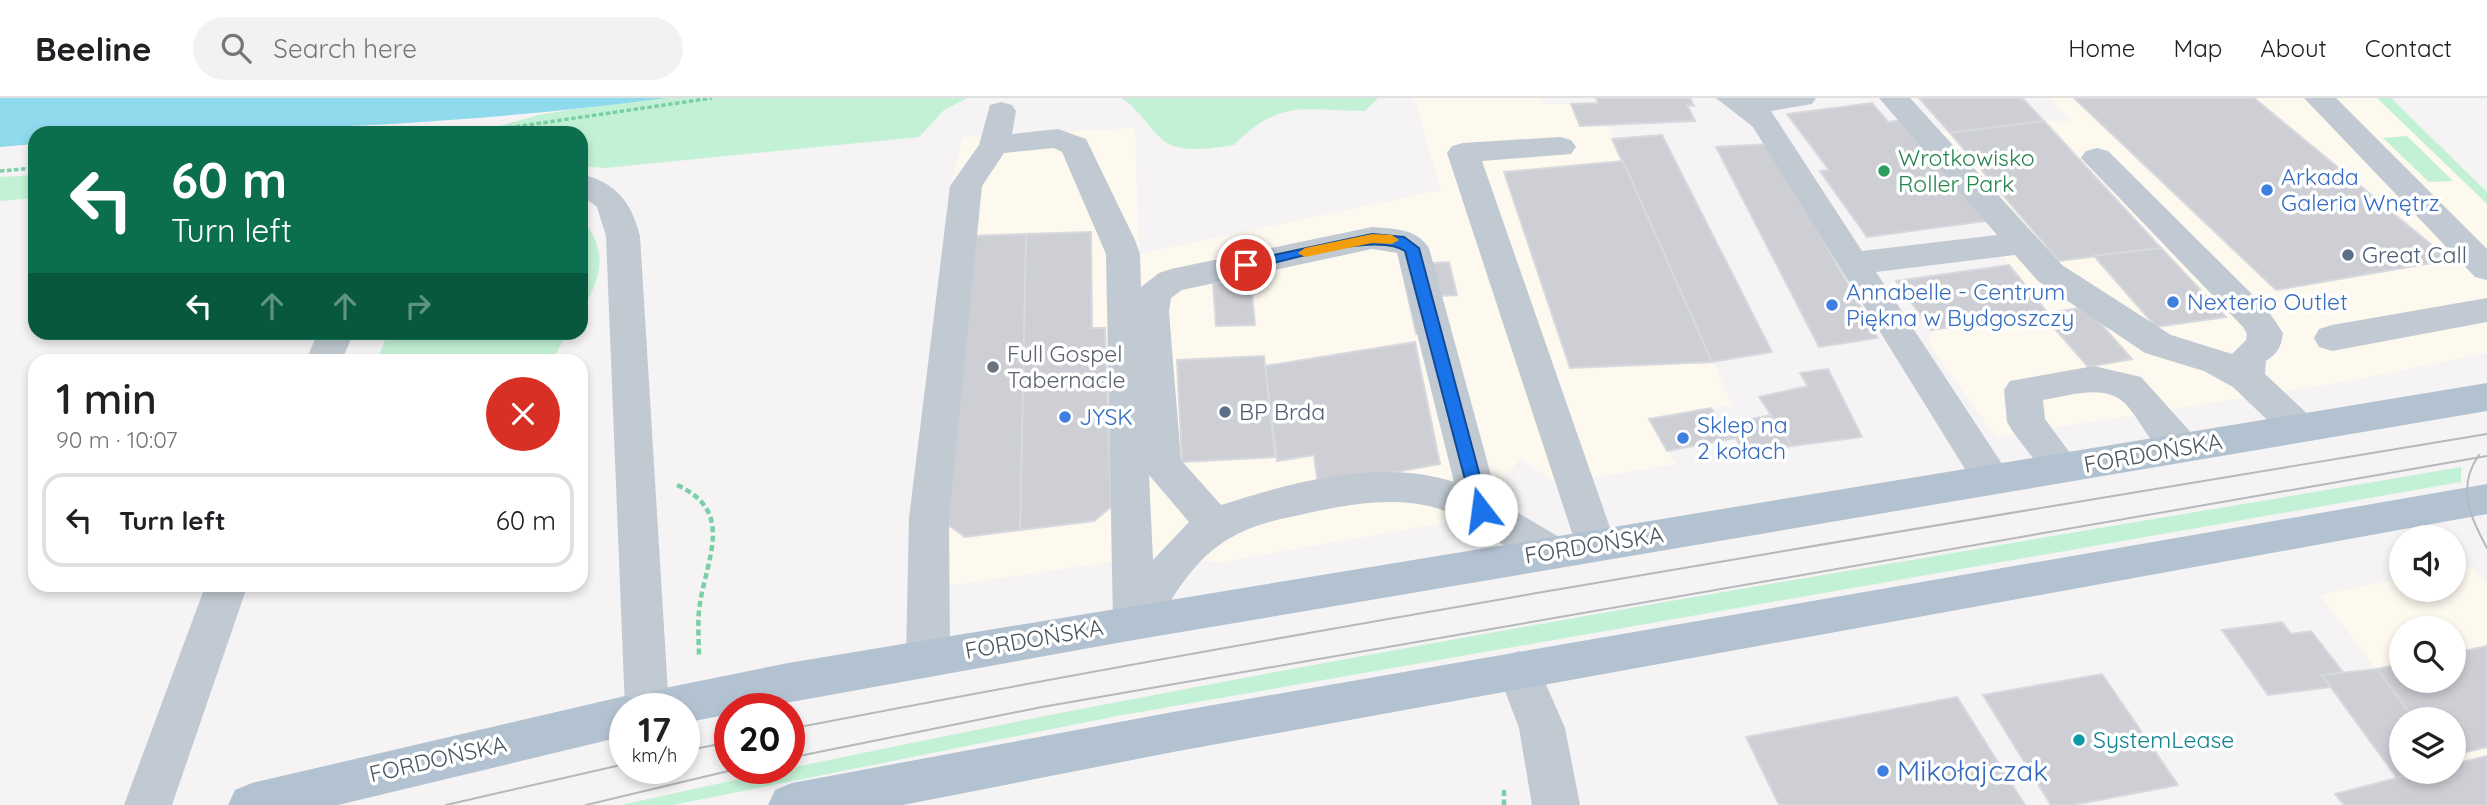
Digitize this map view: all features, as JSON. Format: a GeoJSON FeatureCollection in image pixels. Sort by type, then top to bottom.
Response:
{"type":"FeatureCollection","features":[{"type":"Feature","properties":{"kind":"main road","name":"FORDOŃSKA"},"geometry":{"type":"LineString","coordinates":[[700,701],[788,682],[1134,622],[2487,397]]}},
{"type":"Feature","properties":{"kind":"main road"},"geometry":{"type":"LineString","coordinates":[[792,805],[1173,732],[2269,535],[2487,499]]}},
{"type":"Feature","properties":{"kind":"main road","name":"FORDOŃSKA"},"geometry":{"type":"LineString","coordinates":[[252,805],[609,720]]}},
{"type":"Feature","properties":{"kind":"street"},"geometry":{"type":"LineString","coordinates":[[1739,102],[1801,98]]}},
{"type":"Feature","properties":{"kind":"street"},"geometry":{"type":"LineString","coordinates":[[1894,98],[2050,273],[2158,344],[2217,362],[2246,378],[2299,428]]}},
{"type":"Feature","properties":{"kind":"street"},"geometry":{"type":"LineString","coordinates":[[2319,98],[2487,269]]}},
{"type":"Feature","properties":{"kind":"street"},"geometry":{"type":"LineString","coordinates":[[1739,102],[1765,122],[1992,479]]}},
{"type":"Feature","properties":{"kind":"street"},"geometry":{"type":"LineString","coordinates":[[928,657],[929,518],[966,186],[998,128],[1058,138],[1075,146],[1087,177],[1116,231],[1123,254],[1134,622]]}},
{"type":"Feature","properties":{"kind":"street"},"geometry":{"type":"LineString","coordinates":[[1560,147],[1463,153],[1596,545]]}},
{"type":"Feature","properties":{"kind":"street"},"geometry":{"type":"LineString","coordinates":[[2097,158],[2255,318],[2265,333],[2263,346],[2249,355],[2246,378]]}},
{"type":"Feature","properties":{"kind":"street"},"geometry":{"type":"LineString","coordinates":[[588,187],[607,196],[617,211],[623,236],[646,693]]}},
{"type":"Feature","properties":{"kind":"street"},"geometry":{"type":"LineString","coordinates":[[1215,525],[1162,464],[1151,312],[1155,293],[1171,281],[1372,239],[1399,240],[1412,248],[1481,510]]}},
{"type":"Feature","properties":{"kind":"street"},"geometry":{"type":"LineString","coordinates":[[1853,263],[2021,243]]}},
{"type":"Feature","properties":{"kind":"street"},"geometry":{"type":"LineString","coordinates":[[2332,338],[2487,310]]}},
{"type":"Feature","properties":{"kind":"street"},"geometry":{"type":"LineString","coordinates":[[2062,468],[2026,422],[2023,390],[2094,379],[2128,386],[2182,447]]}},
{"type":"Feature","properties":{"kind":"street"},"geometry":{"type":"LineString","coordinates":[[1134,622],[1163,577],[1195,540],[1215,525],[1237,513],[1362,489],[1422,488],[1481,510],[1550,552]]}},
{"type":"Feature","properties":{"kind":"street"},"geometry":{"type":"LineString","coordinates":[[148,805],[224,592]]}},
{"type":"Feature","properties":{"kind":"street"},"geometry":{"type":"LineString","coordinates":[[1519,670],[1542,728],[1556,805]]}},
{"type":"Feature","properties":{"kind":"path"},"geometry":{"type":"LineString","coordinates":[[521,126],[712,98]]}},
{"type":"Feature","properties":{"kind":"path"},"geometry":{"type":"LineString","coordinates":[[0,171],[28,169]]}},
{"type":"Feature","properties":{"kind":"path"},"geometry":{"type":"LineString","coordinates":[[636,473],[692,489],[708,502],[714,534],[699,605],[699,666]]}},
{"type":"Feature","properties":{"kind":"shaded area"},"geometry":{"type":"Polygon","coordinates":[[[1414,98],[1539,98],[1542,104],[1571,104],[1580,126],[1608,125],[1732,405],[1711,408],[1667,451],[1676,464],[1558,484],[1521,459],[1460,520],[1222,562],[1146,557],[912,591],[951,187],[963,137],[1135,128],[1139,254],[1441,190],[1414,98]]]}},
{"type":"Feature","properties":{"kind":"shaded area"},"geometry":{"type":"Polygon","coordinates":[[[2049,98],[2391,98],[2487,192],[2487,353],[2343,382],[1996,437],[1930,346],[1931,330],[1896,281],[2009,265],[1986,221],[1903,120],[1950,133],[2044,121],[2072,121],[2049,98]]]}},
{"type":"Feature","properties":{"kind":"shaded area"},"geometry":{"type":"Polygon","coordinates":[[[2470,566],[2487,583],[2487,756],[2466,761],[2466,707],[2405,707],[2394,693],[2466,693],[2466,616],[2389,616],[2389,686],[2320,595],[2389,581],[2389,602],[2466,602],[2466,567],[2470,566]]]}},
{"type":"Feature","properties":{"kind":"green space"},"geometry":{"type":"Polygon","coordinates":[[[643,98],[967,98],[944,110],[919,137],[605,168],[588,167],[588,126],[500,126],[538,115],[643,98]]]}},
{"type":"Feature","properties":{"kind":"green space"},"geometry":{"type":"Polygon","coordinates":[[[1122,98],[1378,98],[1365,111],[1294,110],[1266,120],[1234,145],[1198,149],[1180,148],[1164,141],[1122,98]]]}},
{"type":"Feature","properties":{"kind":"green space"},"geometry":{"type":"Polygon","coordinates":[[[2377,98],[2391,98],[2487,192],[2487,204],[2377,98]]]}},
{"type":"Feature","properties":{"kind":"green space"},"geometry":{"type":"Polygon","coordinates":[[[2407,136],[2453,181],[2429,182],[2383,138],[2407,136]]]}},
{"type":"Feature","properties":{"kind":"green space"},"geometry":{"type":"Polygon","coordinates":[[[28,175],[28,199],[0,201],[0,177],[28,175]]]}},
{"type":"Feature","properties":{"kind":"green space"},"geometry":{"type":"Polygon","coordinates":[[[588,227],[599,253],[598,276],[588,299],[588,227]]]}},
{"type":"Feature","properties":{"kind":"green space"},"geometry":{"type":"Polygon","coordinates":[[[385,340],[563,340],[556,354],[379,354],[385,340]]]}},
{"type":"Feature","properties":{"kind":"green space"},"geometry":{"type":"Polygon","coordinates":[[[2461,467],[2461,482],[1117,716],[805,779],[805,765],[849,756],[1308,666],[1769,584],[2461,467]]]}},
{"type":"Feature","properties":{"kind":"green space"},"geometry":{"type":"Polygon","coordinates":[[[719,784],[778,784],[673,805],[621,805],[719,784]]]}},
{"type":"Feature","properties":{"kind":"water"},"geometry":{"type":"Polygon","coordinates":[[[0,98],[666,98],[588,108],[351,126],[28,126],[28,145],[0,147],[0,98]]]}},
{"type":"Feature","properties":{"kind":"building"},"geometry":{"type":"Polygon","coordinates":[[[1596,98],[1690,98],[1694,106],[1687,105],[1695,121],[1580,126],[1571,104],[1598,103],[1596,98]]]}},
{"type":"Feature","properties":{"kind":"building"},"geometry":{"type":"Polygon","coordinates":[[[1919,98],[2022,98],[2044,121],[1950,133],[1919,98]]]}},
{"type":"Feature","properties":{"kind":"building","name":"Arkada Galeria Wnętrz"},"geometry":{"type":"Polygon","coordinates":[[[2074,98],[2254,98],[2450,260],[2276,290],[2074,98]]]}},
{"type":"Feature","properties":{"kind":"building","name":"Wrotkowisko Roller Park"},"geometry":{"type":"Polygon","coordinates":[[[1872,103],[1888,122],[1903,120],[1986,221],[1867,237],[1820,171],[1829,170],[1787,114],[1872,103]]]}},
{"type":"Feature","properties":{"kind":"building"},"geometry":{"type":"Polygon","coordinates":[[[2044,121],[2161,248],[2059,261],[1950,133],[2044,121]]]}},
{"type":"Feature","properties":{"kind":"building"},"geometry":{"type":"Polygon","coordinates":[[[1662,135],[1772,352],[1712,362],[1612,139],[1662,135]]]}},
{"type":"Feature","properties":{"kind":"building"},"geometry":{"type":"Polygon","coordinates":[[[1770,144],[1878,338],[1819,347],[1716,147],[1770,144]]]}},
{"type":"Feature","properties":{"kind":"building"},"geometry":{"type":"Polygon","coordinates":[[[1623,161],[1712,362],[1570,368],[1504,172],[1623,161]]]}},
{"type":"Feature","properties":{"kind":"building","name":"JYSK"},"geometry":{"type":"Polygon","coordinates":[[[1091,232],[1092,328],[1105,328],[1111,507],[1094,521],[1020,530],[1026,234],[1091,232]]]}},
{"type":"Feature","properties":{"kind":"building"},"geometry":{"type":"Polygon","coordinates":[[[1026,234],[1020,530],[965,537],[941,520],[970,236],[1026,234]]]}},
{"type":"Feature","properties":{"kind":"building"},"geometry":{"type":"Polygon","coordinates":[[[2161,248],[2226,317],[2156,327],[2094,256],[2161,248]]]}},
{"type":"Feature","properties":{"kind":"building"},"geometry":{"type":"Polygon","coordinates":[[[1449,262],[1457,295],[1440,296],[1449,333],[1416,334],[1401,265],[1449,262]]]}},
{"type":"Feature","properties":{"kind":"building"},"geometry":{"type":"Polygon","coordinates":[[[2009,265],[2048,313],[1931,330],[1896,281],[2009,265]]]}},
{"type":"Feature","properties":{"kind":"building"},"geometry":{"type":"Polygon","coordinates":[[[1251,282],[1255,325],[1216,326],[1213,283],[1251,282]]]}},
{"type":"Feature","properties":{"kind":"building"},"geometry":{"type":"Polygon","coordinates":[[[2086,307],[2132,359],[2088,367],[2042,314],[2086,307]]]}},
{"type":"Feature","properties":{"kind":"building"},"geometry":{"type":"Polygon","coordinates":[[[1415,342],[1440,464],[1318,486],[1314,455],[1277,461],[1265,366],[1415,342]]]}},
{"type":"Feature","properties":{"kind":"building","name":"BP Brda"},"geometry":{"type":"Polygon","coordinates":[[[1264,356],[1275,457],[1182,462],[1177,360],[1264,356]]]}},
{"type":"Feature","properties":{"kind":"building"},"geometry":{"type":"Polygon","coordinates":[[[1828,369],[1862,437],[1792,446],[1759,397],[1808,386],[1800,373],[1828,369]]]}},
{"type":"Feature","properties":{"kind":"building"},"geometry":{"type":"Polygon","coordinates":[[[1711,408],[1730,439],[1667,451],[1649,419],[1711,408]]]}},
{"type":"Feature","properties":{"kind":"building"},"geometry":{"type":"Polygon","coordinates":[[[1771,415],[1792,446],[1744,453],[1736,438],[1730,439],[1721,425],[1771,415]]]}},
{"type":"Feature","properties":{"kind":"building"},"geometry":{"type":"Polygon","coordinates":[[[2282,622],[2291,634],[2311,631],[2343,672],[2322,675],[2331,687],[2268,695],[2222,630],[2282,622]]]}},
{"type":"Feature","properties":{"kind":"building"},"geometry":{"type":"Polygon","coordinates":[[[2487,646],[2487,747],[2466,752],[2466,707],[2405,707],[2395,693],[2466,693],[2466,650],[2487,646]]]}},
{"type":"Feature","properties":{"kind":"building"},"geometry":{"type":"Polygon","coordinates":[[[2389,666],[2389,685],[2377,669],[2389,666]]]}},
{"type":"Feature","properties":{"kind":"building"},"geometry":{"type":"Polygon","coordinates":[[[2377,669],[2389,685],[2389,693],[2395,693],[2405,707],[2389,707],[2389,767],[2322,675],[2377,669]]]}},
{"type":"Feature","properties":{"kind":"building","name":"SystemLease"},"geometry":{"type":"Polygon","coordinates":[[[2102,674],[2178,785],[2073,805],[2051,805],[1983,695],[2102,674]]]}},
{"type":"Feature","properties":{"kind":"building","name":"Mikołajczak"},"geometry":{"type":"Polygon","coordinates":[[[1957,697],[2025,805],[1779,805],[1746,737],[1957,697]]]}},
{"type":"Feature","properties":{"kind":"building"},"geometry":{"type":"Polygon","coordinates":[[[2487,756],[2487,805],[2344,805],[2335,794],[2389,780],[2389,784],[2466,784],[2466,761],[2487,756]]]}},
{"type":"Feature","properties":{"kind":"tram line"},"geometry":{"type":"LineString","coordinates":[[805,726],[1425,613],[2487,434]]}},
{"type":"Feature","properties":{"kind":"tram line"},"geometry":{"type":"LineString","coordinates":[[2477,458],[2487,456]]}},
{"type":"Feature","properties":{"kind":"tram line"},"geometry":{"type":"LineString","coordinates":[[805,755],[1042,707],[2477,458]]}},
{"type":"Feature","properties":{"kind":"tram line"},"geometry":{"type":"LineString","coordinates":[[2477,458],[2468,479],[2468,502],[2475,525],[2487,548]]}},
{"type":"Feature","properties":{"kind":"tram line"},"geometry":{"type":"LineString","coordinates":[[700,748],[714,745]]}},
{"type":"Feature","properties":{"kind":"tram line"},"geometry":{"type":"LineString","coordinates":[[446,805],[609,768]]}},
{"type":"Feature","properties":{"kind":"tram line"},"geometry":{"type":"LineString","coordinates":[[586,805],[714,774]]}},
{"type":"Feature","properties":{"kind":"slow traffic"},"geometry":{"type":"LineString","coordinates":[[1305,253],[1372,239],[1392,240]]}},
{"type":"Feature","properties":{"kind":"place","name":"Wrotkowisko Roller Park"},"geometry":{"type":"Point","coordinates":[1884,171]}},
{"type":"Feature","properties":{"kind":"place","name":"Arkada Galeria Wnętrz"},"geometry":{"type":"Point","coordinates":[2267,190]}},
{"type":"Feature","properties":{"kind":"place","name":"Great Call"},"geometry":{"type":"Point","coordinates":[2348,255]}},
{"type":"Feature","properties":{"kind":"place","name":"Nexterio Outlet"},"geometry":{"type":"Point","coordinates":[2173,302]}},
{"type":"Feature","properties":{"kind":"place","name":"Annabelle - Centrum Piękna w Bydgoszczy"},"geometry":{"type":"Point","coordinates":[1832,305]}},
{"type":"Feature","properties":{"kind":"place","name":"Full Gospel Tabernacle"},"geometry":{"type":"Point","coordinates":[993,367]}},
{"type":"Feature","properties":{"kind":"place","name":"BP Brda"},"geometry":{"type":"Point","coordinates":[1225,412]}},
{"type":"Feature","properties":{"kind":"place","name":"JYSK"},"geometry":{"type":"Point","coordinates":[1065,417]}},
{"type":"Feature","properties":{"kind":"place","name":"Sklep na 2 kołach"},"geometry":{"type":"Point","coordinates":[1683,438]}},
{"type":"Feature","properties":{"kind":"place","name":"SystemLease"},"geometry":{"type":"Point","coordinates":[2079,740]}},
{"type":"Feature","properties":{"kind":"place","name":"Mikołajczak"},"geometry":{"type":"Point","coordinates":[1883,771]}},
{"type":"Feature","properties":{"kind":"route"},"geometry":{"type":"LineString","coordinates":[[1246,265],[1372,239],[1399,240],[1412,248],[1481,510]]}}]}
